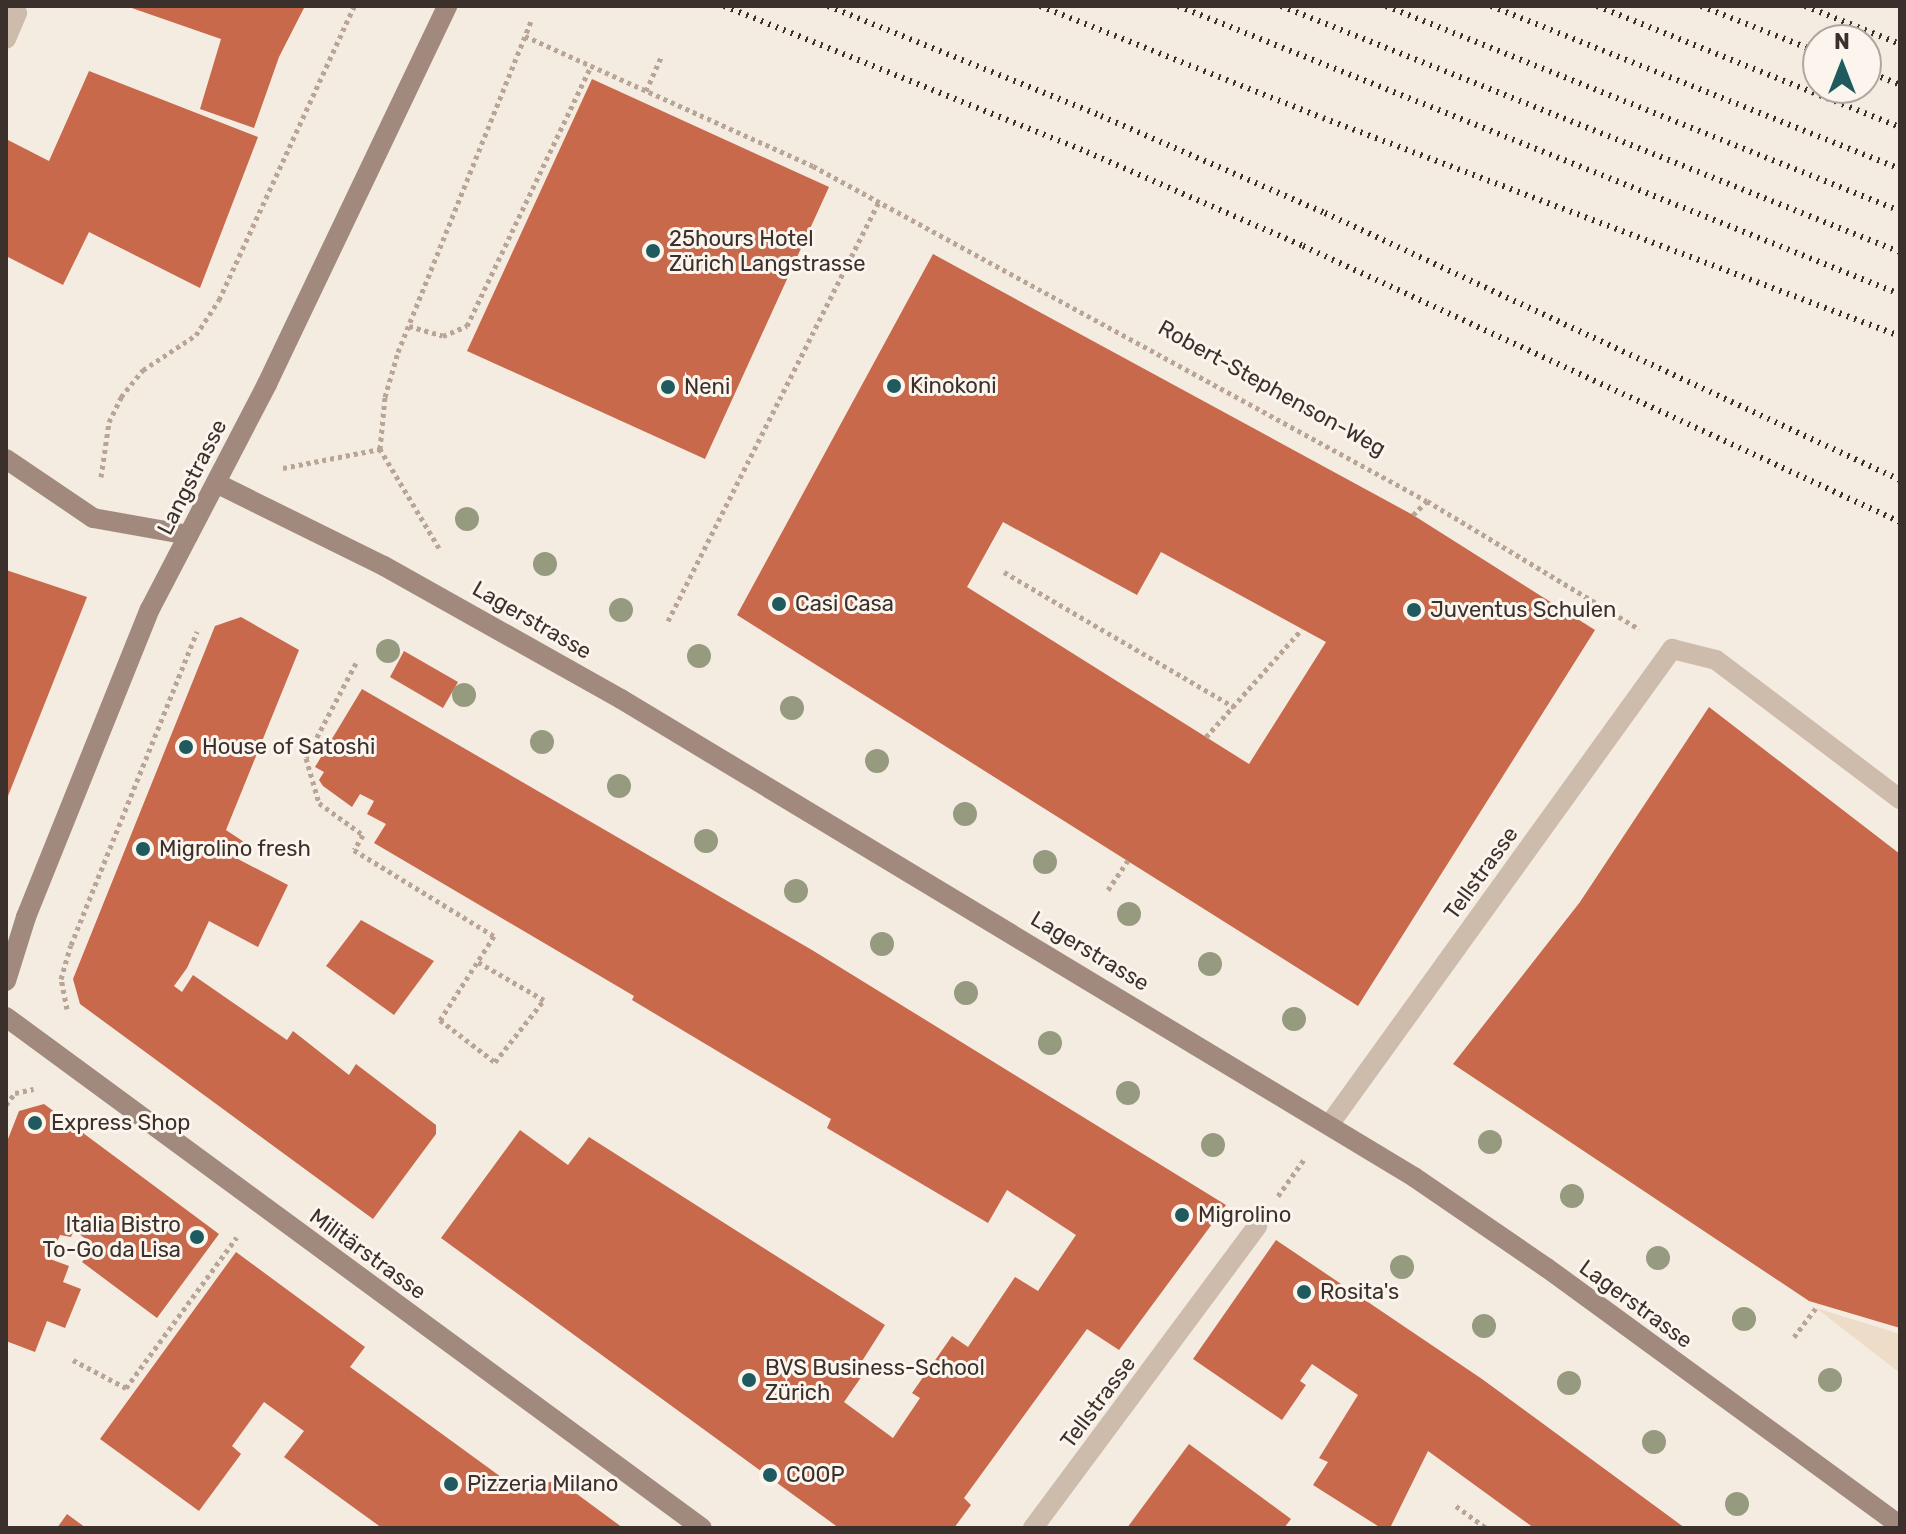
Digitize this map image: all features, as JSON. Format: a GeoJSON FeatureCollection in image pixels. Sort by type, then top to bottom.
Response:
{"type":"FeatureCollection","features":[{"type":"Feature","properties":{"kind":"street","name":"Langstrasse"},"geometry":{"type":"LineString","coordinates":[[6,981],[26,917],[150,609],[216,483],[447,6]]}},
{"type":"Feature","properties":{"kind":"street"},"geometry":{"type":"LineString","coordinates":[[6,11],[17,13],[6,39]]}},
{"type":"Feature","properties":{"kind":"street"},"geometry":{"type":"LineString","coordinates":[[9,466],[93,518],[188,535]]}},
{"type":"Feature","properties":{"kind":"street","name":"Lagerstrasse"},"geometry":{"type":"LineString","coordinates":[[216,483],[384,566],[545,655],[1414,1177],[1547,1268],[1900,1525]]}},
{"type":"Feature","properties":{"kind":"street"},"geometry":{"type":"LineString","coordinates":[[1672,649],[1716,660],[1900,799]]}},
{"type":"Feature","properties":{"kind":"street","name":"Tellstrasse"},"geometry":{"type":"LineString","coordinates":[[1329,1125],[1672,649]]}},
{"type":"Feature","properties":{"kind":"street","name":"Militärstrasse"},"geometry":{"type":"LineString","coordinates":[[6,1017],[702,1528]]}},
{"type":"Feature","properties":{"kind":"street","name":"Tellstrasse"},"geometry":{"type":"LineString","coordinates":[[1033,1528],[1257,1226]]}},
{"type":"Feature","properties":{"kind":"path"},"geometry":{"type":"LineString","coordinates":[[100,488],[109,422],[121,397],[143,370],[196,335],[219,300],[354,6]]}},
{"type":"Feature","properties":{"kind":"path"},"geometry":{"type":"LineString","coordinates":[[442,553],[380,449],[385,397],[409,326],[531,21]]}},
{"type":"Feature","properties":{"kind":"path","name":"Robert-Stephenson-Weg"},"geometry":{"type":"LineString","coordinates":[[525,36],[813,166],[1427,501],[1672,649]]}},
{"type":"Feature","properties":{"kind":"path"},"geometry":{"type":"LineString","coordinates":[[646,91],[662,55]]}},
{"type":"Feature","properties":{"kind":"path"},"geometry":{"type":"LineString","coordinates":[[409,326],[443,336],[467,326],[591,66]]}},
{"type":"Feature","properties":{"kind":"path"},"geometry":{"type":"LineString","coordinates":[[668,621],[879,202]]}},
{"type":"Feature","properties":{"kind":"path"},"geometry":{"type":"LineString","coordinates":[[216,483],[380,449]]}},
{"type":"Feature","properties":{"kind":"path"},"geometry":{"type":"LineString","coordinates":[[1413,515],[1427,501]]}},
{"type":"Feature","properties":{"kind":"path"},"geometry":{"type":"LineString","coordinates":[[1004,572],[1234,707]]}},
{"type":"Feature","properties":{"kind":"path"},"geometry":{"type":"LineString","coordinates":[[1206,737],[1302,629]]}},
{"type":"Feature","properties":{"kind":"path"},"geometry":{"type":"LineString","coordinates":[[75,1020],[63,1004],[61,979],[71,945],[197,631]]}},
{"type":"Feature","properties":{"kind":"path"},"geometry":{"type":"LineString","coordinates":[[356,663],[306,758],[319,803],[363,835],[354,850],[494,936],[440,1020],[495,1062],[544,1000],[478,962]]}},
{"type":"Feature","properties":{"kind":"path"},"geometry":{"type":"LineString","coordinates":[[1108,890],[1128,860]]}},
{"type":"Feature","properties":{"kind":"path"},"geometry":{"type":"LineString","coordinates":[[6,1105],[15,1093],[33,1088],[41,1092]]}},
{"type":"Feature","properties":{"kind":"path"},"geometry":{"type":"LineString","coordinates":[[1273,1204],[1329,1125]]}},
{"type":"Feature","properties":{"kind":"path"},"geometry":{"type":"LineString","coordinates":[[73,1360],[126,1388],[237,1236]]}},
{"type":"Feature","properties":{"kind":"path"},"geometry":{"type":"LineString","coordinates":[[1794,1337],[1816,1308]]}},
{"type":"Feature","properties":{"kind":"path"},"geometry":{"type":"LineString","coordinates":[[1456,1506],[1486,1528]]}},
{"type":"Feature","properties":{"kind":"shaded area"},"geometry":{"type":"Polygon","coordinates":[[[1816,1308],[1900,1334],[1900,1373],[1816,1308]]]}},
{"type":"Feature","properties":{"kind":"building"},"geometry":{"type":"Polygon","coordinates":[[[126,6],[305,6],[279,57],[254,128],[200,109],[221,39],[126,6]]]}},
{"type":"Feature","properties":{"kind":"building"},"geometry":{"type":"Polygon","coordinates":[[[89,71],[258,137],[200,288],[89,232],[63,285],[6,256],[8,140],[49,161],[89,71]]]}},
{"type":"Feature","properties":{"kind":"building"},"geometry":{"type":"Polygon","coordinates":[[[592,79],[829,187],[705,459],[467,351],[592,79]]]}},
{"type":"Feature","properties":{"kind":"building"},"geometry":{"type":"Polygon","coordinates":[[[933,254],[1413,515],[1595,630],[1358,1006],[737,615],[933,254]],[[1003,522],[967,587],[1249,764],[1326,642],[1161,552],[1137,595],[1003,522]]]}},
{"type":"Feature","properties":{"kind":"building"},"geometry":{"type":"Polygon","coordinates":[[[6,570],[87,597],[6,801],[6,570]]]}},
{"type":"Feature","properties":{"kind":"building"},"geometry":{"type":"Polygon","coordinates":[[[241,617],[299,650],[226,830],[244,842],[236,858],[288,885],[258,947],[209,921],[187,968],[174,986],[182,992],[193,975],[287,1040],[293,1031],[349,1075],[356,1064],[436,1125],[436,1134],[373,1219],[80,1004],[73,979],[215,626],[241,617]]]}},
{"type":"Feature","properties":{"kind":"building"},"geometry":{"type":"Polygon","coordinates":[[[404,651],[458,682],[443,708],[390,677],[404,651]]]}},
{"type":"Feature","properties":{"kind":"building"},"geometry":{"type":"Polygon","coordinates":[[[362,689],[812,950],[1226,1205],[1119,1350],[1087,1329],[964,1498],[971,1505],[954,1528],[839,1528],[441,1238],[520,1130],[568,1165],[589,1137],[885,1325],[857,1369],[864,1373],[844,1402],[893,1438],[920,1398],[912,1393],[952,1336],[968,1347],[1015,1277],[1038,1291],[1076,1235],[1007,1190],[988,1223],[827,1128],[831,1119],[632,1000],[634,996],[374,843],[386,824],[367,814],[374,801],[360,794],[352,807],[323,786],[319,780],[324,772],[315,767],[362,689]]]}},
{"type":"Feature","properties":{"kind":"building"},"geometry":{"type":"Polygon","coordinates":[[[1709,707],[1900,854],[1900,1328],[1809,1301],[1453,1064],[1580,902],[1709,707]]]}},
{"type":"Feature","properties":{"kind":"building"},"geometry":{"type":"Polygon","coordinates":[[[361,920],[434,961],[394,1015],[326,966],[361,920]]]}},
{"type":"Feature","properties":{"kind":"building"},"geometry":{"type":"Polygon","coordinates":[[[44,1104],[219,1234],[157,1318],[82,1262],[95,1246],[74,1230],[71,1237],[60,1235],[50,1259],[69,1266],[63,1282],[81,1289],[65,1328],[47,1321],[35,1352],[6,1341],[6,1144],[19,1111],[44,1104]]]}},
{"type":"Feature","properties":{"kind":"building"},"geometry":{"type":"Polygon","coordinates":[[[1276,1240],[1482,1379],[1685,1528],[1534,1528],[1428,1451],[1390,1528],[1381,1528],[1313,1485],[1328,1462],[1319,1458],[1358,1395],[1312,1364],[1300,1381],[1306,1385],[1282,1420],[1193,1359],[1276,1240]]]}},
{"type":"Feature","properties":{"kind":"building"},"geometry":{"type":"Polygon","coordinates":[[[236,1252],[365,1347],[350,1367],[519,1490],[558,1480],[623,1528],[382,1528],[284,1457],[304,1431],[264,1402],[232,1446],[241,1454],[199,1511],[100,1439],[236,1252]]]}},
{"type":"Feature","properties":{"kind":"building"},"geometry":{"type":"Polygon","coordinates":[[[1189,1444],[1291,1519],[1284,1528],[1127,1528],[1189,1444]]]}},
{"type":"Feature","properties":{"kind":"building"},"geometry":{"type":"Polygon","coordinates":[[[67,1514],[86,1528],[57,1528],[67,1514]]]}},
{"type":"Feature","properties":{"kind":"railway"},"geometry":{"type":"LineString","coordinates":[[724,6],[1087,152],[1303,246],[1900,522]]}},
{"type":"Feature","properties":{"kind":"railway"},"geometry":{"type":"LineString","coordinates":[[828,6],[1101,116],[1325,213],[1900,480]]}},
{"type":"Feature","properties":{"kind":"railway"},"geometry":{"type":"LineString","coordinates":[[1040,6],[1323,118],[1900,336]]}},
{"type":"Feature","properties":{"kind":"railway"},"geometry":{"type":"LineString","coordinates":[[1178,6],[1900,294]]}},
{"type":"Feature","properties":{"kind":"railway"},"geometry":{"type":"LineString","coordinates":[[1281,6],[1900,252]]}},
{"type":"Feature","properties":{"kind":"railway"},"geometry":{"type":"LineString","coordinates":[[1386,6],[1900,211]]}},
{"type":"Feature","properties":{"kind":"railway"},"geometry":{"type":"LineString","coordinates":[[1491,6],[1900,169]]}},
{"type":"Feature","properties":{"kind":"railway"},"geometry":{"type":"LineString","coordinates":[[1597,6],[1900,127]]}},
{"type":"Feature","properties":{"kind":"railway"},"geometry":{"type":"LineString","coordinates":[[1701,6],[1802,46]]}},
{"type":"Feature","properties":{"kind":"railway"},"geometry":{"type":"LineString","coordinates":[[1805,6],[1900,44]]}},
{"type":"Feature","properties":{"kind":"railway"},"geometry":{"type":"LineString","coordinates":[[1882,78],[1900,85]]}},
{"type":"Feature","properties":{"kind":"place","name":"25hours Hotel Zürich Langstrasse"},"geometry":{"type":"Point","coordinates":[653,251]}},
{"type":"Feature","properties":{"kind":"place","name":"Kinokoni"},"geometry":{"type":"Point","coordinates":[894,386]}},
{"type":"Feature","properties":{"kind":"place","name":"Neni"},"geometry":{"type":"Point","coordinates":[668,387]}},
{"type":"Feature","properties":{"kind":"place","name":"Casi Casa"},"geometry":{"type":"Point","coordinates":[779,604]}},
{"type":"Feature","properties":{"kind":"place","name":"Juventus Schulen"},"geometry":{"type":"Point","coordinates":[1414,610]}},
{"type":"Feature","properties":{"kind":"place","name":"House of Satoshi"},"geometry":{"type":"Point","coordinates":[186,747]}},
{"type":"Feature","properties":{"kind":"place","name":"Migrolino fresh"},"geometry":{"type":"Point","coordinates":[143,849]}},
{"type":"Feature","properties":{"kind":"place","name":"Express Shop"},"geometry":{"type":"Point","coordinates":[35,1123]}},
{"type":"Feature","properties":{"kind":"place","name":"Migrolino"},"geometry":{"type":"Point","coordinates":[1182,1215]}},
{"type":"Feature","properties":{"kind":"place","name":"Italia Bistro To-Go da Lisa"},"geometry":{"type":"Point","coordinates":[197,1237]}},
{"type":"Feature","properties":{"kind":"place","name":"Rosita's"},"geometry":{"type":"Point","coordinates":[1304,1292]}},
{"type":"Feature","properties":{"kind":"place","name":"BVS Business-School Zürich"},"geometry":{"type":"Point","coordinates":[749,1380]}},
{"type":"Feature","properties":{"kind":"place","name":"COOP"},"geometry":{"type":"Point","coordinates":[770,1475]}},
{"type":"Feature","properties":{"kind":"place","name":"Pizzeria Milano"},"geometry":{"type":"Point","coordinates":[451,1484]}}]}
